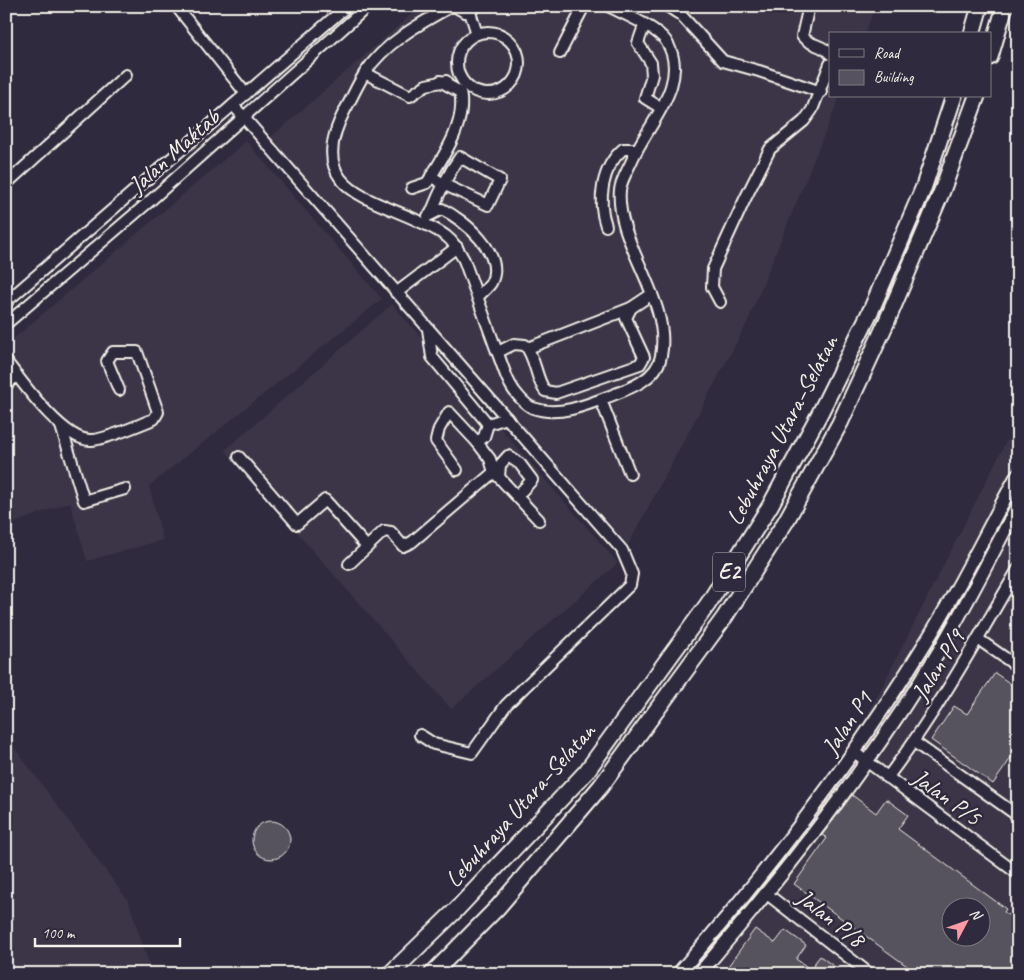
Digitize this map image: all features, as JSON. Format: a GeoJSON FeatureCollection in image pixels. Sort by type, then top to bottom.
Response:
{"type":"FeatureCollection","features":[{"type":"Feature","properties":{"kind":"highway"},"geometry":{"type":"LineString","coordinates":[[973,32],[980,6]]}},
{"type":"Feature","properties":{"kind":"highway"},"geometry":{"type":"LineString","coordinates":[[992,50],[1005,6]]}},
{"type":"Feature","properties":{"kind":"highway","name":"Lebuhraya Utara–Selatan"},"geometry":{"type":"LineString","coordinates":[[390,974],[457,909],[586,772],[708,604],[770,506],[820,413],[872,308],[923,189],[953,98]]}},
{"type":"Feature","properties":{"kind":"highway","name":"Lebuhraya Utara–Selatan"},"geometry":{"type":"LineString","coordinates":[[432,974],[498,907],[601,786],[724,618],[786,521],[840,423],[887,321],[942,191],[976,98]]}},
{"type":"Feature","properties":{"kind":"main road","name":"Jalan P1"},"geometry":{"type":"LineString","coordinates":[[678,974],[736,907],[854,752],[930,636],[1018,474]]}},
{"type":"Feature","properties":{"kind":"main road","name":"Jalan P1"},"geometry":{"type":"LineString","coordinates":[[699,974],[768,894],[866,762],[938,652],[1018,505]]}},
{"type":"Feature","properties":{"kind":"street"},"geometry":{"type":"LineString","coordinates":[[176,6],[246,94]]}},
{"type":"Feature","properties":{"kind":"street","name":"Jalan Maktab"},"geometry":{"type":"LineString","coordinates":[[6,302],[347,6]]}},
{"type":"Feature","properties":{"kind":"street","name":"Jalan Maktab"},"geometry":{"type":"LineString","coordinates":[[6,324],[151,200],[242,116],[368,6]]}},
{"type":"Feature","properties":{"kind":"street"},"geometry":{"type":"LineString","coordinates":[[477,34],[473,9],[461,12],[453,6],[408,33],[376,60],[365,73],[336,129],[331,150],[335,172],[346,186],[364,198],[447,237],[457,247],[464,260],[510,384],[532,408],[553,411],[601,400],[630,389],[652,374],[662,355],[661,325],[652,294],[623,220],[620,187],[637,149],[661,108],[674,79],[673,60],[666,41],[608,6]]}},
{"type":"Feature","properties":{"kind":"street"},"geometry":{"type":"LineString","coordinates":[[560,53],[584,6]]}},
{"type":"Feature","properties":{"kind":"street"},"geometry":{"type":"LineString","coordinates":[[667,6],[681,15],[723,61],[821,92]]}},
{"type":"Feature","properties":{"kind":"street"},"geometry":{"type":"LineString","coordinates":[[809,6],[802,36],[807,42],[826,48],[829,52]]}},
{"type":"Feature","properties":{"kind":"street"},"geometry":{"type":"LineString","coordinates":[[644,26],[638,43],[651,63],[652,75],[645,98],[661,108]]}},
{"type":"Feature","properties":{"kind":"street"},"geometry":{"type":"LineString","coordinates":[[496,33],[506,38],[513,45],[518,55],[519,66],[516,77],[510,86],[501,92],[479,94],[462,81],[457,71],[456,60],[459,50],[465,41],[477,34],[496,33]]}},
{"type":"Feature","properties":{"kind":"street"},"geometry":{"type":"LineString","coordinates":[[720,302],[712,287],[713,269],[745,199],[770,149],[804,122],[821,92],[829,67]]}},
{"type":"Feature","properties":{"kind":"street"},"geometry":{"type":"LineString","coordinates":[[365,73],[410,96],[426,85],[462,81]]}},
{"type":"Feature","properties":{"kind":"street"},"geometry":{"type":"LineString","coordinates":[[6,184],[126,74]]}},
{"type":"Feature","properties":{"kind":"street"},"geometry":{"type":"LineString","coordinates":[[412,188],[427,183],[432,176],[458,123],[463,105],[460,92],[440,82]]}},
{"type":"Feature","properties":{"kind":"street"},"geometry":{"type":"LineString","coordinates":[[233,105],[622,550],[632,574],[630,585],[506,705],[472,753],[434,744],[420,735]]}},
{"type":"Feature","properties":{"kind":"street"},"geometry":{"type":"LineString","coordinates":[[606,226],[602,211],[602,200],[605,180],[612,158],[623,149],[637,149]]}},
{"type":"Feature","properties":{"kind":"street"},"geometry":{"type":"LineString","coordinates":[[431,213],[443,184],[460,157],[500,180],[488,205],[443,184],[432,176]]}},
{"type":"Feature","properties":{"kind":"street"},"geometry":{"type":"LineString","coordinates":[[419,223],[431,213],[442,209],[458,217],[479,238],[493,258],[494,274],[490,284],[478,297]]}},
{"type":"Feature","properties":{"kind":"street"},"geometry":{"type":"LineString","coordinates":[[396,292],[457,247]]}},
{"type":"Feature","properties":{"kind":"street"},"geometry":{"type":"LineString","coordinates":[[528,348],[631,308],[652,294]]}},
{"type":"Feature","properties":{"kind":"street"},"geometry":{"type":"LineString","coordinates":[[498,352],[514,344],[525,345],[528,348],[539,382],[545,391],[556,393],[640,364],[644,357],[626,318],[631,308]]}},
{"type":"Feature","properties":{"kind":"street"},"geometry":{"type":"LineString","coordinates":[[428,328],[432,357],[488,424]]}},
{"type":"Feature","properties":{"kind":"street"},"geometry":{"type":"LineString","coordinates":[[6,361],[61,426],[79,439],[93,440],[154,419],[158,412],[137,352],[113,352],[108,361],[119,390]]}},
{"type":"Feature","properties":{"kind":"street"},"geometry":{"type":"LineString","coordinates":[[6,385],[17,375]]}},
{"type":"Feature","properties":{"kind":"street"},"geometry":{"type":"LineString","coordinates":[[601,400],[630,474]]}},
{"type":"Feature","properties":{"kind":"street"},"geometry":{"type":"LineString","coordinates":[[457,470],[436,441],[439,429],[449,412],[490,459],[496,474],[539,520]]}},
{"type":"Feature","properties":{"kind":"street"},"geometry":{"type":"LineString","coordinates":[[488,424],[506,418]]}},
{"type":"Feature","properties":{"kind":"street"},"geometry":{"type":"LineString","coordinates":[[477,442],[484,437],[488,424]]}},
{"type":"Feature","properties":{"kind":"street"},"geometry":{"type":"LineString","coordinates":[[61,426],[84,501],[125,489]]}},
{"type":"Feature","properties":{"kind":"street"},"geometry":{"type":"LineString","coordinates":[[348,564],[384,530],[390,532],[403,546],[412,542],[496,474],[500,465],[508,456],[520,464],[532,480],[517,496]]}},
{"type":"Feature","properties":{"kind":"street"},"geometry":{"type":"LineString","coordinates":[[239,457],[297,524],[325,500],[367,547]]}},
{"type":"Feature","properties":{"kind":"street","name":"Jalan P/9"},"geometry":{"type":"LineString","coordinates":[[887,778],[914,742],[978,639],[1018,569]]}},
{"type":"Feature","properties":{"kind":"street"},"geometry":{"type":"LineString","coordinates":[[978,639],[1018,667]]}},
{"type":"Feature","properties":{"kind":"street"},"geometry":{"type":"LineString","coordinates":[[914,742],[1018,816]]}},
{"type":"Feature","properties":{"kind":"street","name":"Jalan P/5"},"geometry":{"type":"LineString","coordinates":[[854,752],[1018,874]]}},
{"type":"Feature","properties":{"kind":"street","name":"Jalan P/8"},"geometry":{"type":"LineString","coordinates":[[768,894],[870,974]]}},
{"type":"Feature","properties":{"kind":"shaded area"},"geometry":{"type":"Polygon","coordinates":[[[421,6],[875,6],[866,32],[829,32],[829,98],[839,98],[747,323],[628,545],[270,138],[421,6]]]}},
{"type":"Feature","properties":{"kind":"shaded area"},"geometry":{"type":"Polygon","coordinates":[[[246,141],[382,299],[149,486],[163,540],[87,561],[70,502],[6,526],[6,345],[246,141]]]}},
{"type":"Feature","properties":{"kind":"shaded area"},"geometry":{"type":"Polygon","coordinates":[[[392,304],[618,563],[451,709],[225,450],[392,304]]]}},
{"type":"Feature","properties":{"kind":"shaded area"},"geometry":{"type":"Polygon","coordinates":[[[1018,418],[1018,974],[667,974],[744,884],[859,732],[1018,418]]]}},
{"type":"Feature","properties":{"kind":"shaded area"},"geometry":{"type":"Polygon","coordinates":[[[6,736],[129,902],[152,974],[6,974],[6,736]]]}},
{"type":"Feature","properties":{"kind":"building"},"geometry":{"type":"Polygon","coordinates":[[[995,673],[1018,689],[1018,748],[993,784],[931,740],[954,706],[967,714],[995,673]]]}},
{"type":"Feature","properties":{"kind":"building"},"geometry":{"type":"Polygon","coordinates":[[[852,795],[876,813],[886,799],[908,815],[898,829],[991,898],[942,898],[942,948],[992,948],[992,899],[1006,909],[1004,912],[1018,922],[1018,974],[918,974],[794,884],[827,838],[822,835],[852,795]]]}},
{"type":"Feature","properties":{"kind":"building"},"geometry":{"type":"Polygon","coordinates":[[[271,821],[284,827],[290,840],[284,853],[271,859],[258,853],[252,840],[258,827],[271,821]]]}},
{"type":"Feature","properties":{"kind":"building"},"geometry":{"type":"Polygon","coordinates":[[[755,929],[775,943],[785,930],[806,945],[796,959],[810,969],[820,956],[844,974],[733,974],[726,969],[755,929]]]}}]}
